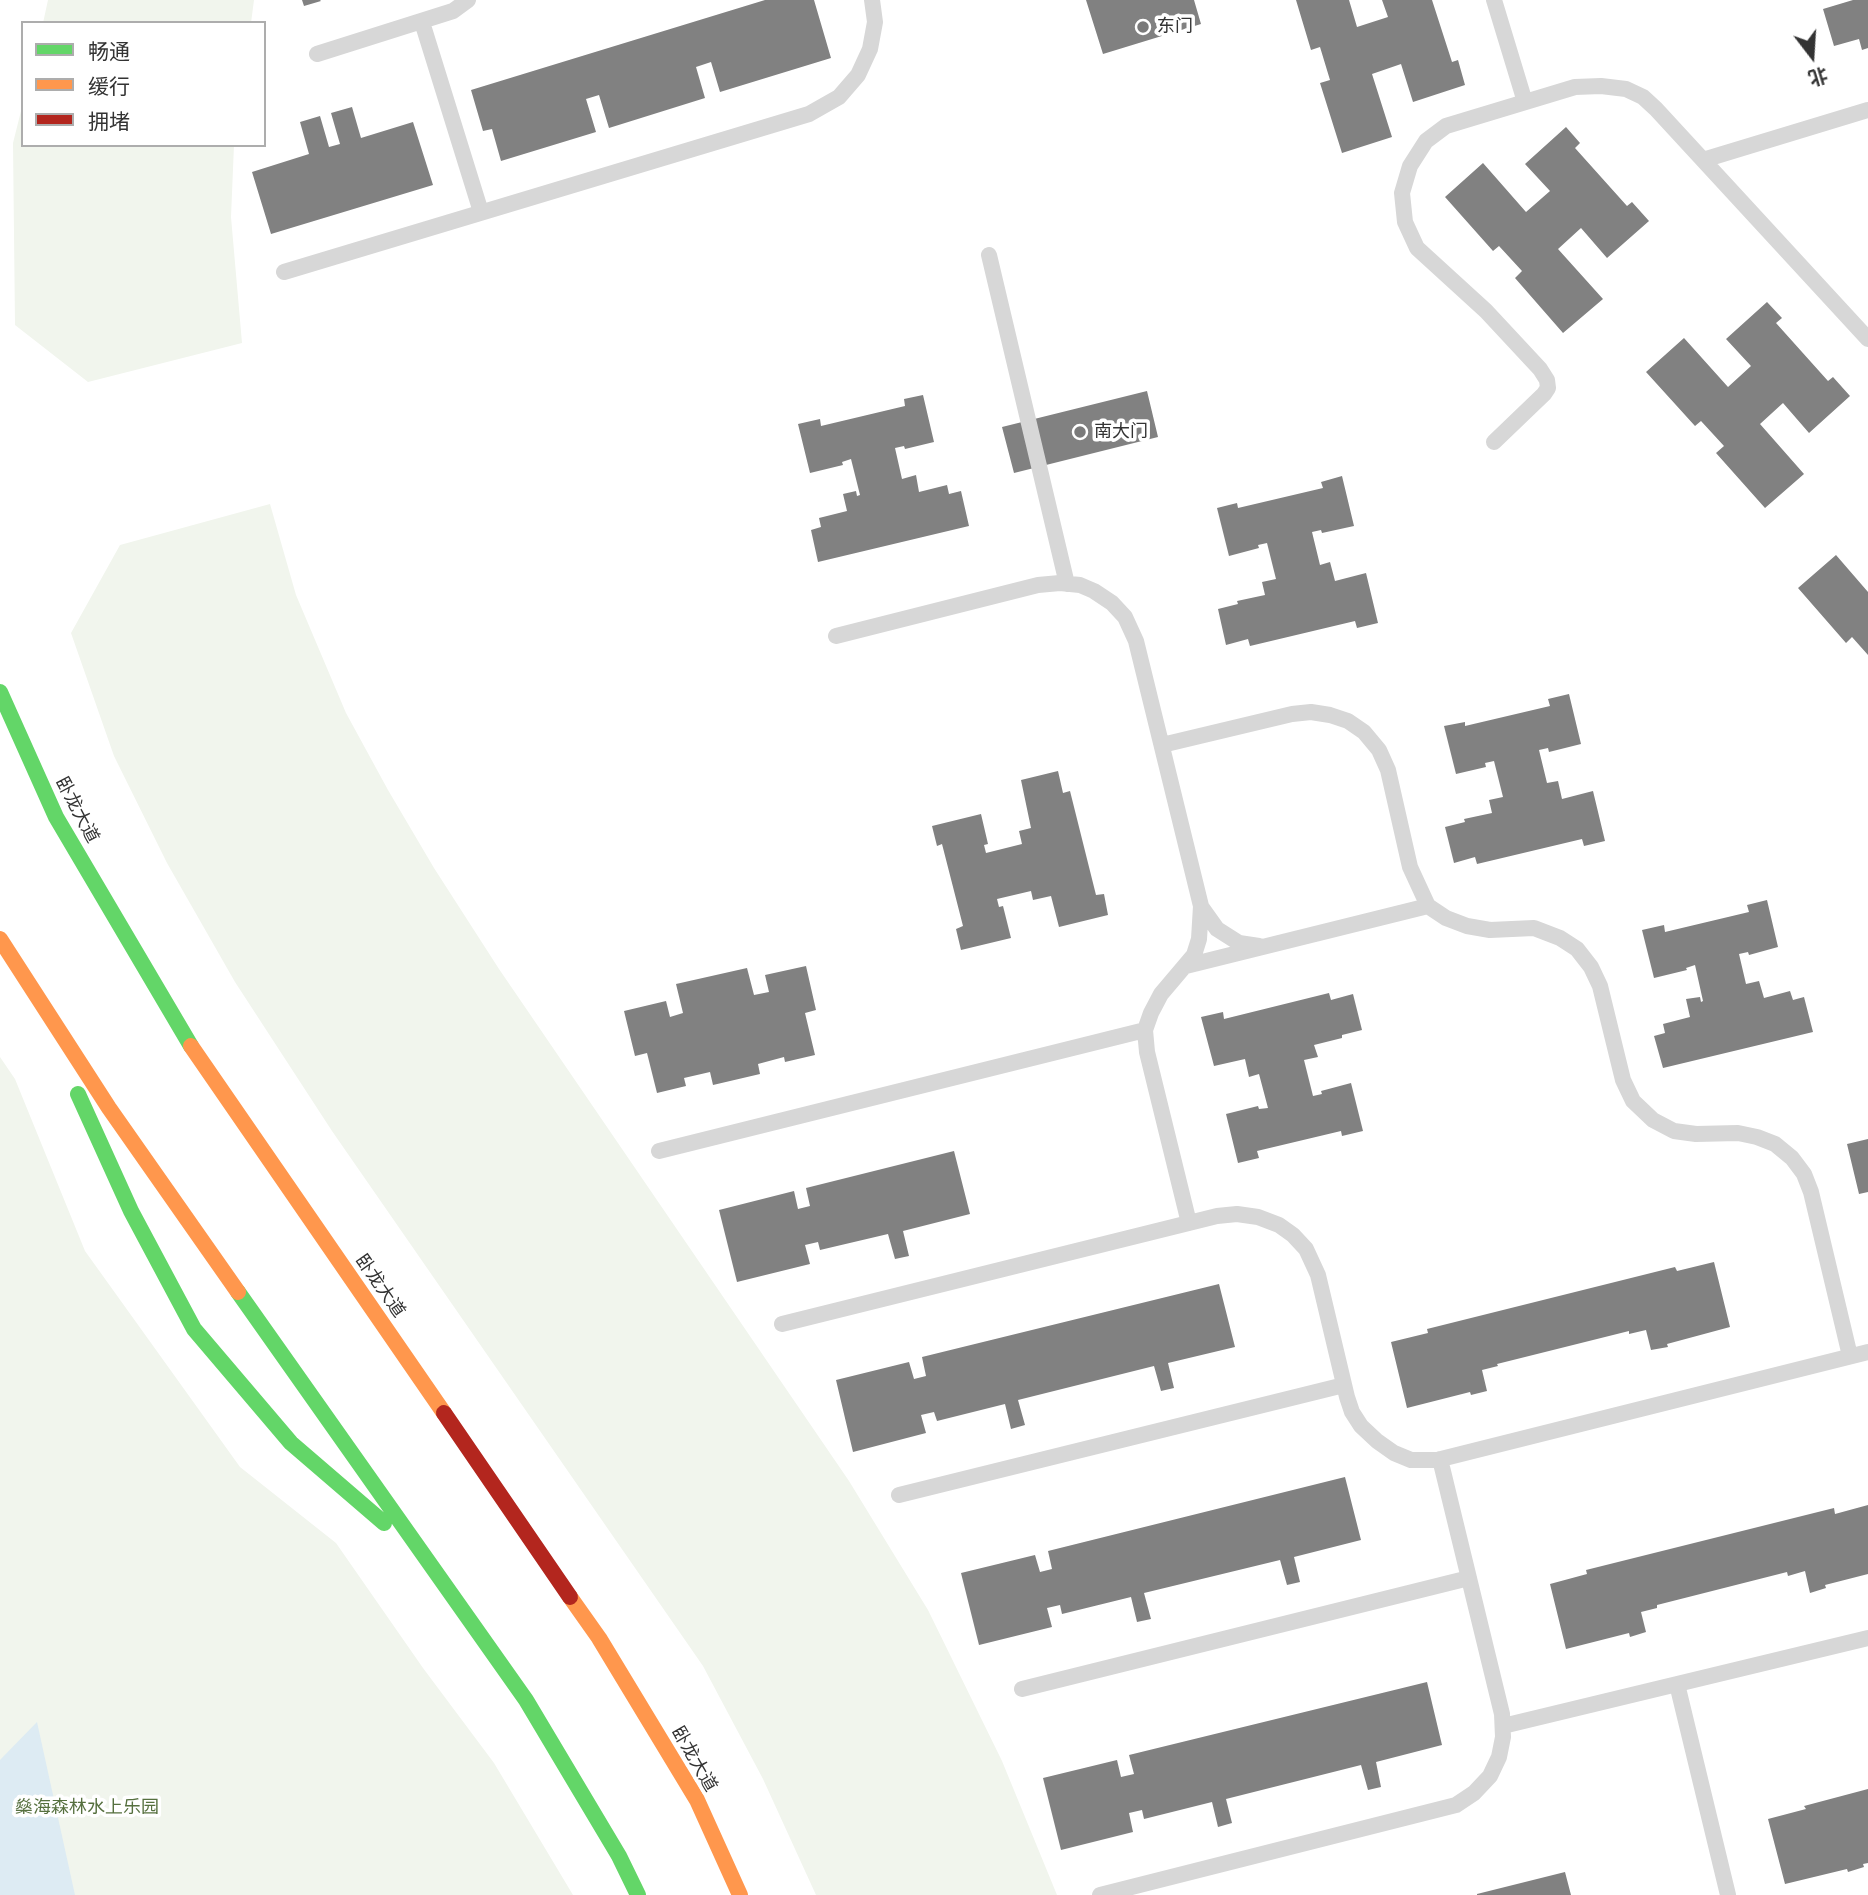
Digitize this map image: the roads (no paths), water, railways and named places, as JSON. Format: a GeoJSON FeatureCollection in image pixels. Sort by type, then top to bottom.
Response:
{"type":"FeatureCollection","features":[{"type":"Feature","properties":{"kind":"main road","name":"卧龙大道"},"geometry":{"type":"LineString","coordinates":[[0,692],[56,817],[188,1041],[599,1638],[697,1800],[740,1895]]}},
{"type":"Feature","properties":{"kind":"main road"},"geometry":{"type":"LineString","coordinates":[[0,939],[110,1108],[526,1700],[619,1856],[638,1895]]}},
{"type":"Feature","properties":{"kind":"main road"},"geometry":{"type":"LineString","coordinates":[[31,990],[131,1211],[194,1329],[291,1443],[426,1558]]}},
{"type":"Feature","properties":{"kind":"lane"},"geometry":{"type":"LineString","coordinates":[[317,54],[453,12],[468,0]]}},
{"type":"Feature","properties":{"kind":"lane"},"geometry":{"type":"LineString","coordinates":[[284,272],[809,114],[839,97],[858,75],[870,49],[876,22],[872,0]]}},
{"type":"Feature","properties":{"kind":"lane"},"geometry":{"type":"LineString","coordinates":[[1494,0],[1525,102]]}},
{"type":"Feature","properties":{"kind":"lane"},"geometry":{"type":"LineString","coordinates":[[422,22],[481,212]]}},
{"type":"Feature","properties":{"kind":"lane"},"geometry":{"type":"LineString","coordinates":[[1494,442],[1544,394],[1548,388],[1547,380],[1486,311],[1416,248],[1405,222],[1402,193],[1410,166],[1426,141],[1446,126],[1575,87],[1626,89],[1643,97],[1657,109],[1868,339]]}},
{"type":"Feature","properties":{"kind":"lane"},"geometry":{"type":"LineString","coordinates":[[1703,160],[1868,110]]}},
{"type":"Feature","properties":{"kind":"lane"},"geometry":{"type":"LineString","coordinates":[[989,255],[1067,584]]}},
{"type":"Feature","properties":{"kind":"lane"},"geometry":{"type":"LineString","coordinates":[[836,636],[1038,585],[1080,585],[1112,603],[1125,617],[1136,641],[1201,906],[1199,939],[1194,955],[1161,994],[1145,1030],[1147,1052],[1189,1223]]}},
{"type":"Feature","properties":{"kind":"lane"},"geometry":{"type":"LineString","coordinates":[[1161,745],[1292,714],[1311,712],[1348,721],[1364,732],[1379,750],[1388,770],[1410,867],[1428,906],[1446,918],[1467,926],[1490,930],[1534,928],[1560,938],[1577,949],[1591,967],[1600,986],[1623,1080],[1633,1101],[1653,1120],[1674,1131],[1696,1134],[1738,1133],[1757,1137],[1775,1144],[1792,1158],[1804,1174],[1811,1192],[1850,1356]]}},
{"type":"Feature","properties":{"kind":"lane"},"geometry":{"type":"LineString","coordinates":[[1201,906],[1217,929],[1227,936],[1249,946],[1264,947]]}},
{"type":"Feature","properties":{"kind":"lane"},"geometry":{"type":"LineString","coordinates":[[1186,966],[1428,906]]}},
{"type":"Feature","properties":{"kind":"lane"},"geometry":{"type":"LineString","coordinates":[[659,1151],[1145,1030]]}},
{"type":"Feature","properties":{"kind":"lane"},"geometry":{"type":"LineString","coordinates":[[782,1324],[1216,1216],[1237,1214],[1258,1217],[1279,1226],[1306,1249],[1318,1275],[1352,1412],[1361,1426],[1377,1441],[1394,1453],[1411,1460],[1440,1459],[1868,1352]]}},
{"type":"Feature","properties":{"kind":"lane"},"geometry":{"type":"LineString","coordinates":[[899,1495],[1344,1385]]}},
{"type":"Feature","properties":{"kind":"lane"},"geometry":{"type":"LineString","coordinates":[[1100,1895],[1456,1805],[1474,1793],[1490,1776],[1499,1757],[1502,1714],[1440,1459]]}},
{"type":"Feature","properties":{"kind":"lane"},"geometry":{"type":"LineString","coordinates":[[1022,1689],[1469,1578]]}},
{"type":"Feature","properties":{"kind":"lane"},"geometry":{"type":"LineString","coordinates":[[1503,1726],[1868,1638]]}},
{"type":"Feature","properties":{"kind":"lane"},"geometry":{"type":"LineString","coordinates":[[1676,1684],[1728,1895]]}},
{"type":"Feature","properties":{"kind":"place","name":"东门"},"geometry":{"type":"Point","coordinates":[1143,27]}},
{"type":"Feature","properties":{"kind":"place","name":"南大门"},"geometry":{"type":"Point","coordinates":[1080,432]}},
{"type":"Feature","properties":{"kind":"park label","name":"燊海森林水上乐园"},"geometry":{"type":"Point","coordinates":[87,1808]}}]}
